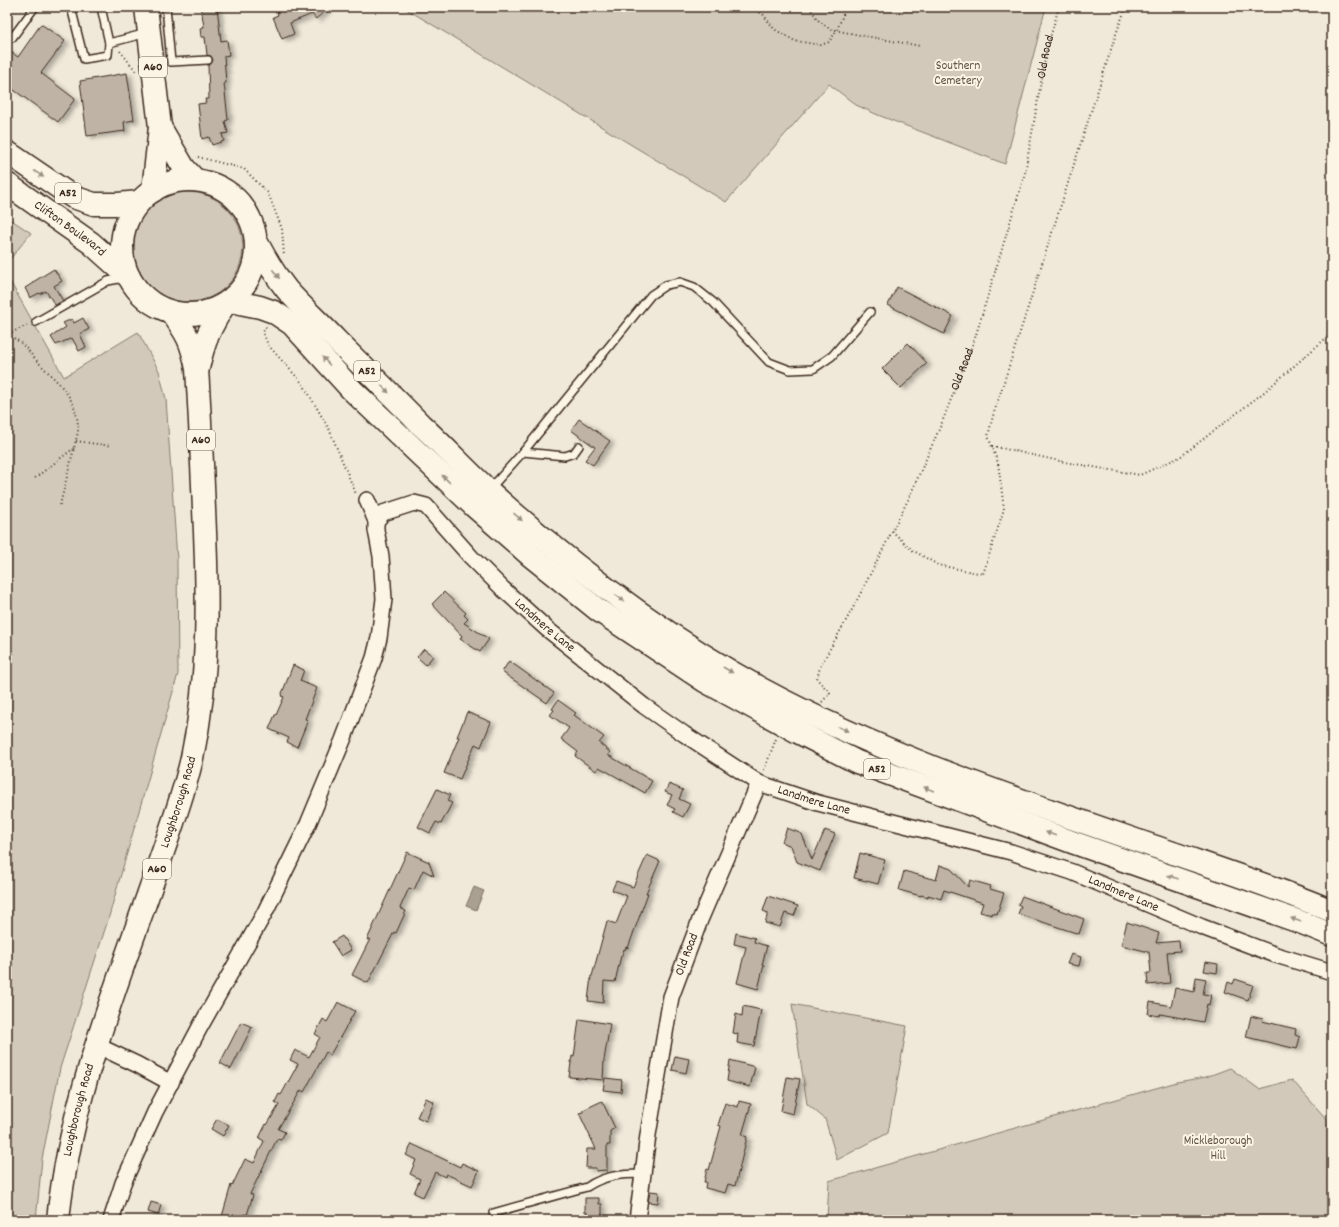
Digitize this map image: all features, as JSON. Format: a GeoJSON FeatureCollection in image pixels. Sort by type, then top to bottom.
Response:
{"type":"FeatureCollection","features":[{"type":"Feature","properties":{"kind":"main road","name":"A60"},"geometry":{"type":"LineString","coordinates":[[146,7],[160,127],[146,197]]}},
{"type":"Feature","properties":{"kind":"main road","name":"A60"},"geometry":{"type":"LineString","coordinates":[[160,127],[184,168],[195,180]]}},
{"type":"Feature","properties":{"kind":"main road","name":"Clifton Boulevard"},"geometry":{"type":"LineString","coordinates":[[7,152],[73,197],[94,204],[118,204],[146,197]]}},
{"type":"Feature","properties":{"kind":"main road","name":"A52"},"geometry":{"type":"LineString","coordinates":[[180,180],[195,180],[210,183],[237,199],[253,226],[256,241],[256,258],[251,274],[242,289],[227,302],[204,312],[188,314],[171,312],[147,299],[137,289],[129,277],[124,262],[122,246],[124,230],[130,216],[146,197],[166,184],[180,180]]}},
{"type":"Feature","properties":{"kind":"main road","name":"Clifton Boulevard"},"geometry":{"type":"LineString","coordinates":[[7,184],[91,243],[129,277]]}},
{"type":"Feature","properties":{"kind":"main road","name":"A52"},"geometry":{"type":"LineString","coordinates":[[256,241],[270,267],[288,291],[370,375],[489,491],[544,539],[612,592],[668,632],[715,662],[784,701],[860,737],[943,771],[1077,820],[1228,872],[1332,911]]}},
{"type":"Feature","properties":{"kind":"main road","name":"A52"},"geometry":{"type":"LineString","coordinates":[[227,302],[260,307],[274,312],[292,324],[352,390],[474,506],[531,556],[598,610],[705,681],[798,732],[857,762],[1072,842],[1300,922],[1332,935]]}},
{"type":"Feature","properties":{"kind":"main road","name":"Loughborough Road"},"geometry":{"type":"LineString","coordinates":[[197,369],[203,346],[212,324],[227,302]]}},
{"type":"Feature","properties":{"kind":"main road","name":"Loughborough Road"},"geometry":{"type":"LineString","coordinates":[[58,1220],[64,1172],[82,1089],[175,816],[191,759],[200,713],[205,668],[207,580],[197,369],[193,348],[184,329],[171,312]]}},
{"type":"Feature","properties":{"kind":"street"},"geometry":{"type":"LineString","coordinates":[[111,1220],[123,1183],[155,1112],[264,914],[308,824],[343,740],[374,658],[378,646],[384,599],[381,556],[376,530],[376,521],[367,500]]}},
{"type":"Feature","properties":{"kind":"street","name":"Landmere Lane"},"geometry":{"type":"LineString","coordinates":[[376,521],[383,513],[414,503],[426,506],[476,562],[547,629],[644,706],[759,783],[818,803],[1018,854],[1078,875],[1202,927],[1276,955],[1332,972]]}},
{"type":"Feature","properties":{"kind":"street","name":"Old Road"},"geometry":{"type":"LineString","coordinates":[[637,1220],[648,1135],[671,998],[700,920],[759,783]]}},
{"type":"Feature","properties":{"kind":"street"},"geometry":{"type":"LineString","coordinates":[[96,1045],[171,1083]]}},
{"type":"Feature","properties":{"kind":"lane"},"geometry":{"type":"LineString","coordinates":[[7,39],[12,38],[35,7]]}},
{"type":"Feature","properties":{"kind":"lane"},"geometry":{"type":"LineString","coordinates":[[71,7],[84,59],[108,55],[109,43],[101,7]]}},
{"type":"Feature","properties":{"kind":"lane"},"geometry":{"type":"LineString","coordinates":[[166,7],[171,62],[208,60]]}},
{"type":"Feature","properties":{"kind":"lane"},"geometry":{"type":"LineString","coordinates":[[109,43],[149,33]]}},
{"type":"Feature","properties":{"kind":"lane"},"geometry":{"type":"LineString","coordinates":[[36,322],[108,281],[129,277]]}},
{"type":"Feature","properties":{"kind":"lane"},"geometry":{"type":"LineString","coordinates":[[489,491],[523,452],[651,295],[666,285],[680,282],[694,287],[713,302],[769,362],[790,370],[813,369],[832,356],[870,312]]}},
{"type":"Feature","properties":{"kind":"lane"},"geometry":{"type":"LineString","coordinates":[[523,452],[565,456],[574,453],[579,446]]}},
{"type":"Feature","properties":{"kind":"lane"},"geometry":{"type":"LineString","coordinates":[[493,1213],[587,1188],[596,1181],[623,1174],[643,1174]]}},
{"type":"Feature","properties":{"kind":"path"},"geometry":{"type":"LineString","coordinates":[[749,7],[763,14],[774,29],[794,41],[821,45],[829,42],[837,30],[846,7]]}},
{"type":"Feature","properties":{"kind":"path"},"geometry":{"type":"LineString","coordinates":[[809,7],[819,21],[830,28],[920,46]]}},
{"type":"Feature","properties":{"kind":"path","name":"Old Road"},"geometry":{"type":"LineString","coordinates":[[821,704],[830,693],[817,679],[820,667],[853,608],[908,500],[941,425],[975,338],[1025,173],[1047,48],[1059,7]]}},
{"type":"Feature","properties":{"kind":"path"},"geometry":{"type":"LineString","coordinates":[[892,531],[912,550],[938,564],[982,574],[1004,509],[998,463],[988,436],[993,416],[1126,7]]}},
{"type":"Feature","properties":{"kind":"path"},"geometry":{"type":"LineString","coordinates":[[7,334],[36,322]]}},
{"type":"Feature","properties":{"kind":"path"},"geometry":{"type":"LineString","coordinates":[[7,334],[20,341],[58,382],[76,411],[78,422],[75,448],[60,505]]}},
{"type":"Feature","properties":{"kind":"path"},"geometry":{"type":"LineString","coordinates":[[992,446],[1064,462],[1140,475],[1180,457],[1263,393],[1332,334]]}},
{"type":"Feature","properties":{"kind":"path"},"geometry":{"type":"LineString","coordinates":[[76,440],[111,446]]}},
{"type":"Feature","properties":{"kind":"path"},"geometry":{"type":"LineString","coordinates":[[35,478],[75,448]]}},
{"type":"Feature","properties":{"kind":"path"},"geometry":{"type":"LineString","coordinates":[[759,783],[777,739],[770,735]]}},
{"type":"Feature","properties":{"kind":"green space","name":"Southern Cemetery"},"geometry":{"type":"Polygon","coordinates":[[[403,7],[1046,7],[1005,164],[856,105],[829,84],[726,202],[403,7]]]}},
{"type":"Feature","properties":{"kind":"green space"},"geometry":{"type":"Polygon","coordinates":[[[188,192],[209,196],[227,208],[239,226],[243,247],[239,268],[227,286],[209,298],[188,302],[167,298],[149,286],[137,268],[133,247],[137,226],[149,208],[167,196],[188,192]]]}},
{"type":"Feature","properties":{"kind":"green space"},"geometry":{"type":"Polygon","coordinates":[[[7,217],[31,233],[7,263],[7,217]]]}},
{"type":"Feature","properties":{"kind":"green space"},"geometry":{"type":"Polygon","coordinates":[[[7,276],[64,377],[138,332],[159,371],[166,399],[177,559],[178,674],[108,920],[60,1068],[42,1159],[36,1220],[7,1220],[7,276]]]}},
{"type":"Feature","properties":{"kind":"green space"},"geometry":{"type":"Polygon","coordinates":[[[792,1004],[907,1026],[888,1133],[837,1160],[825,1119],[807,1104],[792,1004]]]}},
{"type":"Feature","properties":{"kind":"green space","name":"Mickleborough Hill"},"geometry":{"type":"Polygon","coordinates":[[[1230,1068],[1259,1089],[1292,1080],[1330,1123],[1332,1127],[1332,1220],[827,1220],[829,1181],[1177,1082],[1206,1077],[1230,1068]]]}},
{"type":"Feature","properties":{"kind":"shaded area"},"geometry":{"type":"Polygon","coordinates":[[[474,887],[484,891],[476,910],[466,906],[474,887]]]}},
{"type":"Feature","properties":{"kind":"building"},"geometry":{"type":"Polygon","coordinates":[[[201,7],[217,7],[221,41],[227,40],[229,55],[224,56],[226,83],[224,83],[228,120],[225,121],[228,133],[222,134],[224,141],[212,145],[209,137],[202,139],[198,104],[206,103],[205,99],[209,99],[208,65],[211,64],[213,60],[211,56],[207,55],[205,37],[201,37],[200,28],[204,27],[201,7]]]}},
{"type":"Feature","properties":{"kind":"building"},"geometry":{"type":"Polygon","coordinates":[[[289,7],[329,7],[316,19],[312,14],[290,23],[294,34],[282,39],[273,17],[278,15],[277,12],[289,7]]]}},
{"type":"Feature","properties":{"kind":"building"},"geometry":{"type":"Polygon","coordinates":[[[41,24],[65,41],[41,73],[75,99],[58,122],[7,85],[7,49],[18,57],[41,24]]]}},
{"type":"Feature","properties":{"kind":"building"},"geometry":{"type":"Polygon","coordinates":[[[127,73],[134,120],[124,122],[125,131],[87,136],[80,81],[127,73]]]}},
{"type":"Feature","properties":{"kind":"building"},"geometry":{"type":"Polygon","coordinates":[[[54,269],[62,281],[54,286],[63,301],[55,305],[46,291],[30,298],[25,288],[54,269]]]}},
{"type":"Feature","properties":{"kind":"building"},"geometry":{"type":"Polygon","coordinates":[[[897,287],[953,316],[944,334],[888,305],[897,287]]]}},
{"type":"Feature","properties":{"kind":"building"},"geometry":{"type":"Polygon","coordinates":[[[83,318],[89,329],[80,334],[86,347],[79,351],[72,338],[56,345],[51,337],[66,327],[63,323],[72,319],[74,323],[83,318]]]}},
{"type":"Feature","properties":{"kind":"building"},"geometry":{"type":"Polygon","coordinates":[[[908,343],[927,363],[901,388],[882,369],[908,343]]]}},
{"type":"Feature","properties":{"kind":"building"},"geometry":{"type":"Polygon","coordinates":[[[579,419],[610,441],[593,465],[585,460],[595,447],[571,430],[579,419]]]}},
{"type":"Feature","properties":{"kind":"building"},"geometry":{"type":"Polygon","coordinates":[[[444,592],[466,613],[464,615],[468,619],[464,623],[489,639],[480,652],[460,639],[462,636],[432,604],[444,592]]]}},
{"type":"Feature","properties":{"kind":"building"},"geometry":{"type":"Polygon","coordinates":[[[424,649],[433,656],[426,665],[417,657],[424,649]]]}},
{"type":"Feature","properties":{"kind":"building"},"geometry":{"type":"Polygon","coordinates":[[[509,661],[554,693],[547,703],[502,672],[509,661]]]}},
{"type":"Feature","properties":{"kind":"building"},"geometry":{"type":"Polygon","coordinates":[[[293,665],[304,670],[300,681],[317,688],[305,719],[308,720],[297,747],[287,742],[289,738],[269,729],[284,697],[281,696],[293,665]]]}},
{"type":"Feature","properties":{"kind":"building"},"geometry":{"type":"Polygon","coordinates":[[[558,700],[576,713],[574,715],[604,737],[599,743],[610,752],[608,755],[652,781],[645,793],[599,767],[596,771],[575,756],[578,752],[561,739],[569,728],[550,715],[558,700]]]}},
{"type":"Feature","properties":{"kind":"building"},"geometry":{"type":"Polygon","coordinates":[[[467,712],[491,722],[481,747],[475,744],[460,779],[444,773],[459,737],[457,737],[467,712]]]}},
{"type":"Feature","properties":{"kind":"building"},"geometry":{"type":"Polygon","coordinates":[[[669,784],[683,790],[679,799],[690,804],[683,817],[673,812],[675,809],[667,805],[672,795],[665,792],[669,784]]]}},
{"type":"Feature","properties":{"kind":"building"},"geometry":{"type":"Polygon","coordinates":[[[437,789],[450,795],[447,801],[452,803],[441,824],[436,822],[430,833],[418,827],[437,789]]]}},
{"type":"Feature","properties":{"kind":"building"},"geometry":{"type":"Polygon","coordinates":[[[787,828],[802,834],[812,860],[825,830],[835,834],[820,871],[797,862],[791,846],[782,842],[787,828]]]}},
{"type":"Feature","properties":{"kind":"building"},"geometry":{"type":"Polygon","coordinates":[[[407,852],[429,862],[434,876],[423,870],[414,890],[409,888],[400,908],[406,911],[396,933],[394,932],[368,983],[352,975],[370,939],[367,940],[407,852]]]}},
{"type":"Feature","properties":{"kind":"building"},"geometry":{"type":"Polygon","coordinates":[[[860,853],[885,860],[878,884],[854,878],[860,853]]]}},
{"type":"Feature","properties":{"kind":"building"},"geometry":{"type":"Polygon","coordinates":[[[647,855],[660,861],[646,893],[648,893],[628,948],[626,947],[625,950],[624,949],[621,956],[615,982],[604,981],[603,1003],[588,1001],[591,976],[607,921],[616,924],[627,896],[612,890],[616,881],[633,887],[647,855]]]}},
{"type":"Feature","properties":{"kind":"building"},"geometry":{"type":"Polygon","coordinates":[[[940,865],[951,869],[968,887],[970,880],[991,886],[990,889],[1004,893],[997,914],[992,913],[992,915],[980,912],[983,903],[944,890],[941,899],[928,895],[928,897],[921,896],[899,890],[904,871],[936,880],[940,865]]]}},
{"type":"Feature","properties":{"kind":"building"},"geometry":{"type":"Polygon","coordinates":[[[768,896],[798,906],[794,916],[785,913],[780,927],[765,923],[768,913],[763,911],[768,896]]]}},
{"type":"Feature","properties":{"kind":"building"},"geometry":{"type":"Polygon","coordinates":[[[1022,896],[1084,919],[1079,934],[1018,914],[1021,906],[1018,905],[1022,896]]]}},
{"type":"Feature","properties":{"kind":"building"},"geometry":{"type":"Polygon","coordinates":[[[1127,922],[1159,933],[1156,943],[1179,941],[1180,951],[1167,952],[1170,983],[1148,985],[1147,973],[1151,973],[1149,952],[1121,945],[1127,922]]]}},
{"type":"Feature","properties":{"kind":"building"},"geometry":{"type":"Polygon","coordinates":[[[736,933],[755,938],[754,942],[767,946],[758,989],[737,983],[746,947],[734,944],[736,933]]]}},
{"type":"Feature","properties":{"kind":"building"},"geometry":{"type":"Polygon","coordinates":[[[342,936],[351,950],[341,956],[332,942],[342,936]]]}},
{"type":"Feature","properties":{"kind":"building"},"geometry":{"type":"Polygon","coordinates":[[[1071,954],[1081,957],[1079,966],[1067,964],[1071,954]]]}},
{"type":"Feature","properties":{"kind":"building"},"geometry":{"type":"Polygon","coordinates":[[[1206,962],[1218,964],[1217,973],[1204,971],[1206,962]]]}},
{"type":"Feature","properties":{"kind":"building"},"geometry":{"type":"Polygon","coordinates":[[[1196,977],[1206,979],[1203,994],[1211,995],[1209,1005],[1207,1004],[1203,1022],[1160,1014],[1159,1016],[1148,1014],[1150,1002],[1171,1006],[1175,988],[1194,992],[1196,977]]]}},
{"type":"Feature","properties":{"kind":"building"},"geometry":{"type":"Polygon","coordinates":[[[1235,979],[1253,985],[1248,1000],[1225,992],[1228,982],[1233,984],[1235,979]]]}},
{"type":"Feature","properties":{"kind":"building"},"geometry":{"type":"Polygon","coordinates":[[[338,1002],[355,1011],[330,1055],[326,1052],[304,1092],[301,1090],[278,1129],[285,1132],[281,1140],[277,1139],[250,1194],[253,1195],[247,1215],[244,1214],[242,1219],[234,1217],[233,1220],[221,1220],[231,1185],[232,1186],[245,1159],[254,1163],[264,1141],[259,1138],[266,1124],[267,1125],[279,1105],[275,1102],[279,1094],[281,1095],[298,1064],[290,1060],[295,1050],[309,1057],[320,1037],[315,1034],[323,1019],[327,1022],[338,1002]]]}},
{"type":"Feature","properties":{"kind":"building"},"geometry":{"type":"Polygon","coordinates":[[[743,1006],[761,1010],[754,1046],[737,1043],[738,1034],[733,1033],[736,1014],[742,1016],[743,1006]]]}},
{"type":"Feature","properties":{"kind":"building"},"geometry":{"type":"Polygon","coordinates":[[[1251,1016],[1263,1019],[1262,1021],[1296,1029],[1295,1035],[1300,1037],[1297,1049],[1246,1037],[1251,1016]]]}},
{"type":"Feature","properties":{"kind":"building"},"geometry":{"type":"Polygon","coordinates":[[[579,1019],[610,1024],[604,1060],[603,1080],[569,1077],[572,1056],[574,1057],[579,1019]]]}},
{"type":"Feature","properties":{"kind":"building"},"geometry":{"type":"Polygon","coordinates":[[[241,1022],[252,1027],[231,1069],[220,1063],[241,1022]]]}},
{"type":"Feature","properties":{"kind":"building"},"geometry":{"type":"Polygon","coordinates":[[[675,1056],[689,1059],[686,1073],[672,1070],[675,1056]]]}},
{"type":"Feature","properties":{"kind":"building"},"geometry":{"type":"Polygon","coordinates":[[[730,1060],[755,1067],[750,1087],[727,1081],[730,1060]]]}},
{"type":"Feature","properties":{"kind":"building"},"geometry":{"type":"Polygon","coordinates":[[[787,1077],[800,1079],[793,1114],[781,1111],[787,1077]]]}},
{"type":"Feature","properties":{"kind":"building"},"geometry":{"type":"Polygon","coordinates":[[[605,1078],[622,1080],[621,1092],[603,1090],[605,1078]]]}},
{"type":"Feature","properties":{"kind":"building"},"geometry":{"type":"Polygon","coordinates":[[[426,1098],[434,1102],[426,1121],[417,1117],[426,1098]]]}},
{"type":"Feature","properties":{"kind":"building"},"geometry":{"type":"Polygon","coordinates":[[[602,1101],[615,1128],[610,1131],[610,1145],[607,1145],[607,1172],[606,1170],[596,1171],[596,1168],[586,1168],[587,1149],[596,1149],[579,1113],[602,1101]]]}},
{"type":"Feature","properties":{"kind":"building"},"geometry":{"type":"Polygon","coordinates":[[[739,1101],[751,1104],[742,1135],[747,1137],[735,1186],[728,1184],[725,1193],[705,1188],[706,1182],[704,1182],[707,1169],[709,1170],[721,1126],[718,1125],[725,1103],[738,1107],[739,1101]]]}},
{"type":"Feature","properties":{"kind":"building"},"geometry":{"type":"Polygon","coordinates":[[[217,1119],[229,1125],[223,1136],[211,1129],[217,1119]]]}},
{"type":"Feature","properties":{"kind":"building"},"geometry":{"type":"Polygon","coordinates":[[[412,1144],[460,1167],[462,1163],[479,1171],[472,1186],[446,1174],[445,1177],[435,1172],[423,1197],[414,1193],[420,1179],[410,1174],[416,1160],[406,1155],[412,1144]]]}},
{"type":"Feature","properties":{"kind":"building"},"geometry":{"type":"Polygon","coordinates":[[[650,1191],[659,1192],[658,1203],[648,1202],[650,1191]]]}},
{"type":"Feature","properties":{"kind":"building"},"geometry":{"type":"Polygon","coordinates":[[[585,1198],[599,1198],[599,1204],[602,1204],[602,1219],[587,1219],[587,1212],[585,1212],[585,1198]]]}},
{"type":"Feature","properties":{"kind":"building"},"geometry":{"type":"Polygon","coordinates":[[[151,1202],[161,1205],[158,1215],[148,1212],[151,1202]]]}}]}
